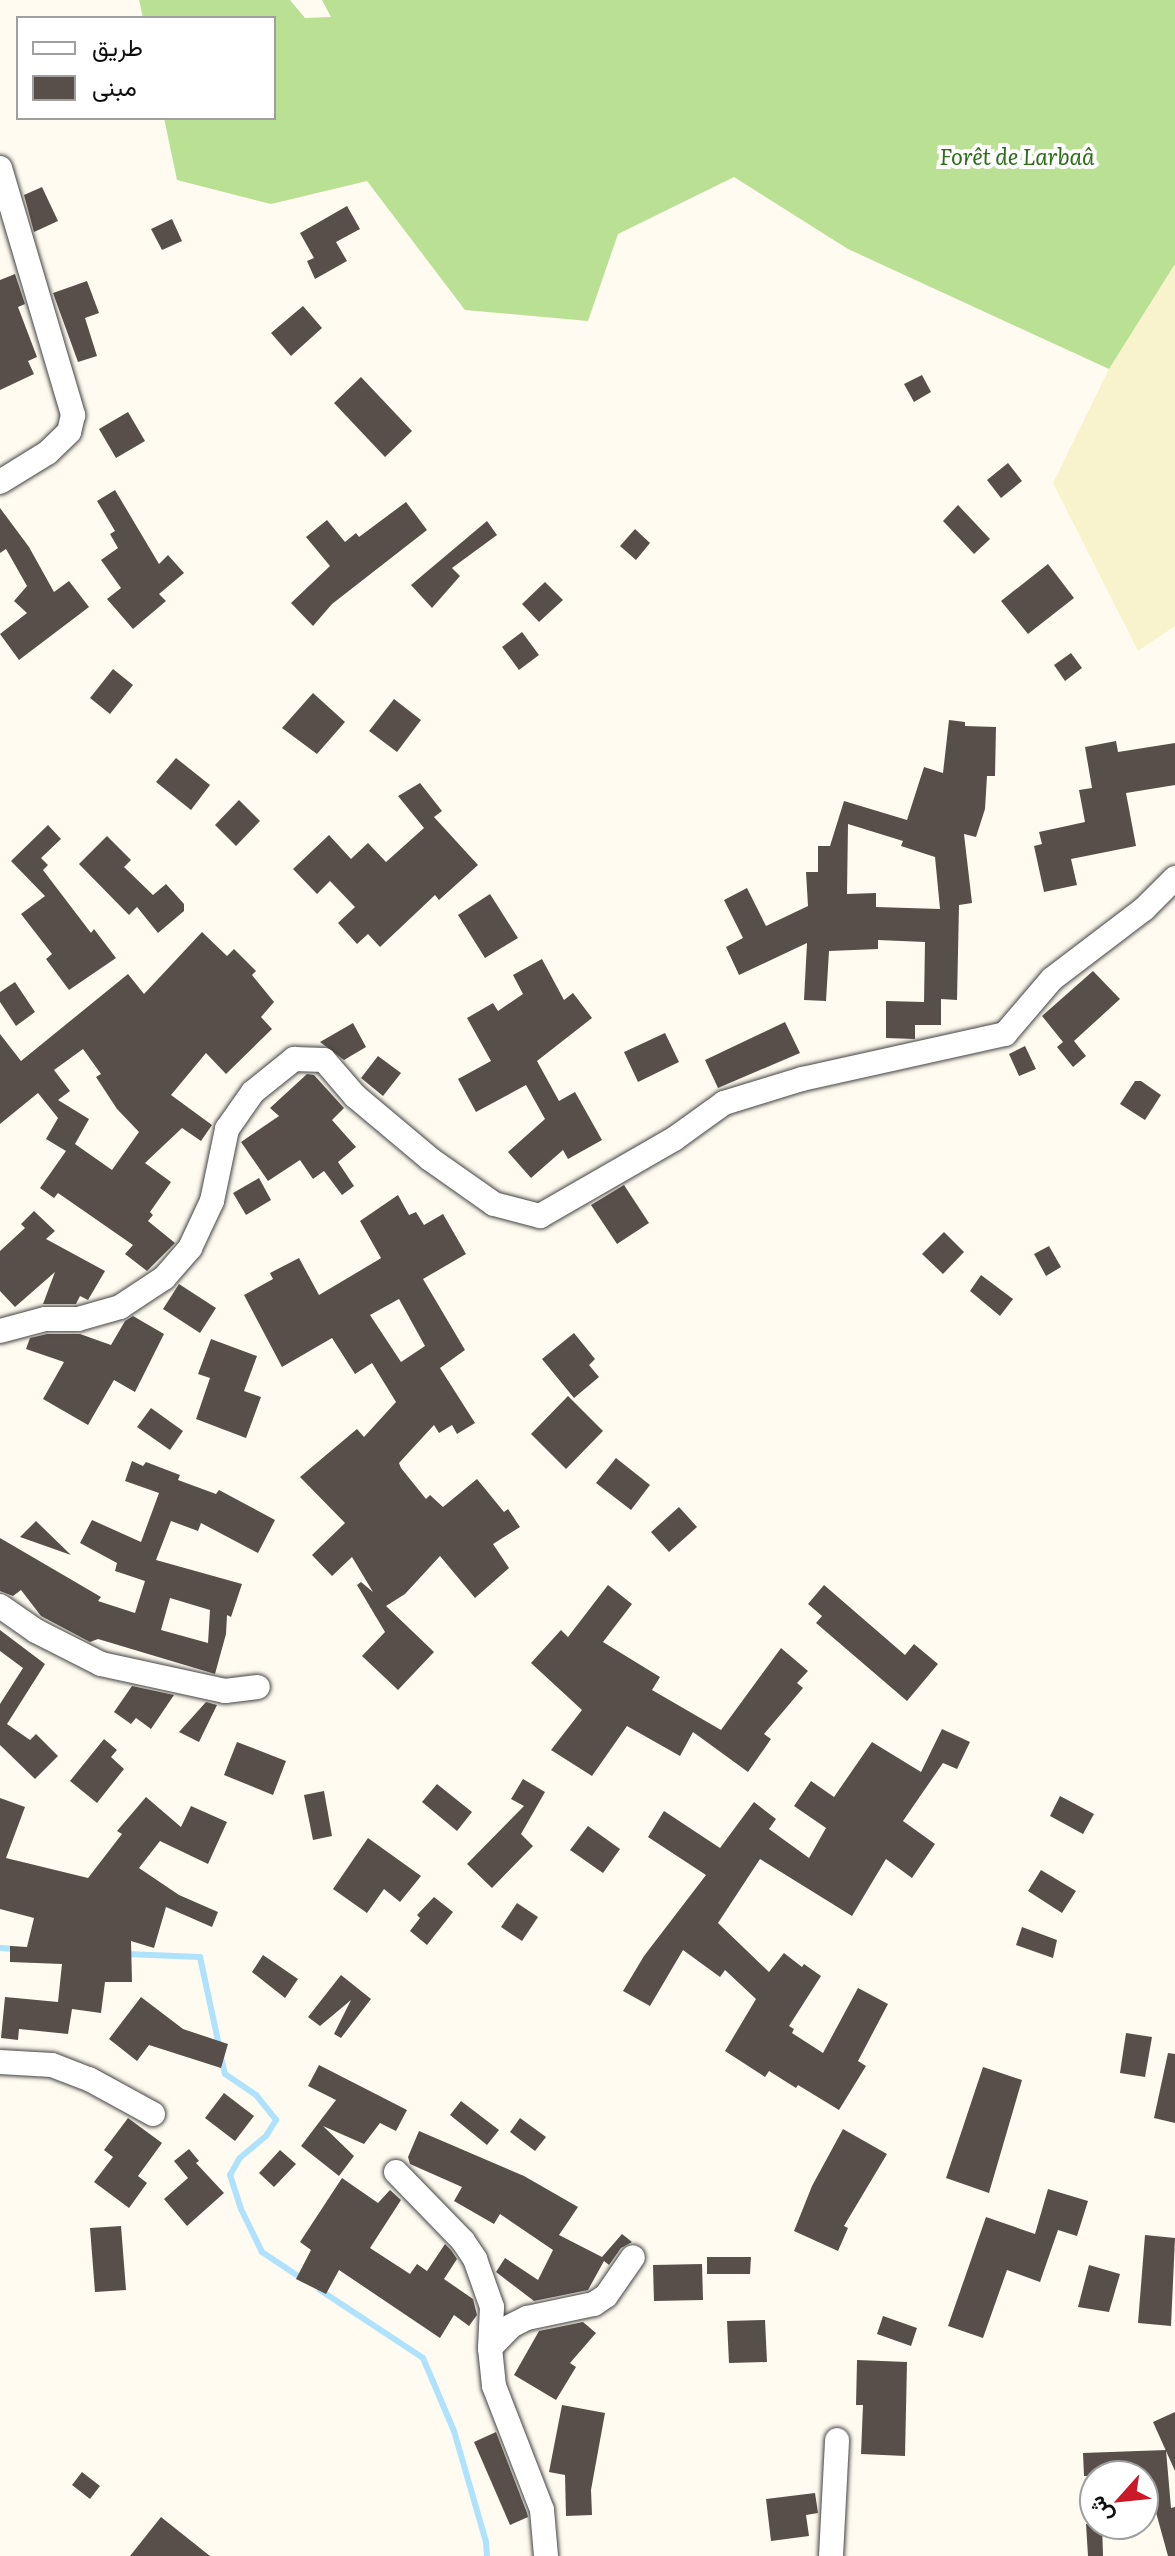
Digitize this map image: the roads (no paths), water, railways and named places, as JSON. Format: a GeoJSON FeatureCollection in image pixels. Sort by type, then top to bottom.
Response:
{"type":"FeatureCollection","features":[{"type":"Feature","properties":{"kind":"street"},"geometry":{"type":"LineString","coordinates":[[0,168],[73,415],[69,432],[47,453],[0,482]]}},
{"type":"Feature","properties":{"kind":"street"},"geometry":{"type":"LineString","coordinates":[[0,1331],[45,1319],[78,1319],[120,1307],[164,1278],[190,1248],[212,1201],[227,1129],[253,1092],[294,1059],[324,1060],[355,1096],[430,1159],[494,1204],[540,1216],[674,1139],[724,1103],[802,1079],[1005,1034],[1052,979],[1144,909],[1175,878]]}},
{"type":"Feature","properties":{"kind":"street"},"geometry":{"type":"LineString","coordinates":[[0,1606],[36,1631],[101,1664],[225,1691],[258,1687]]}},
{"type":"Feature","properties":{"kind":"street"},"geometry":{"type":"LineString","coordinates":[[0,2062],[52,2065],[89,2079],[153,2114]]}},
{"type":"Feature","properties":{"kind":"street"},"geometry":{"type":"LineString","coordinates":[[396,2172],[463,2241],[475,2259],[492,2307],[490,2348],[494,2386],[542,2510],[546,2556]]}},
{"type":"Feature","properties":{"kind":"street"},"geometry":{"type":"LineString","coordinates":[[490,2348],[511,2326],[527,2318],[594,2304],[606,2296],[633,2257]]}},
{"type":"Feature","properties":{"kind":"street"},"geometry":{"type":"LineString","coordinates":[[831,2556],[837,2440]]}},
{"type":"Feature","properties":{"kind":"waterway"},"geometry":{"type":"LineString","coordinates":[[0,1948],[16,1949]]}},
{"type":"Feature","properties":{"kind":"waterway"},"geometry":{"type":"LineString","coordinates":[[127,1954],[200,1957],[219,2046]]}},
{"type":"Feature","properties":{"kind":"waterway"},"geometry":{"type":"LineString","coordinates":[[221,2057],[225,2074],[256,2095],[276,2120],[266,2136],[239,2159],[230,2175],[241,2209],[262,2252],[304,2280]]}},
{"type":"Feature","properties":{"kind":"waterway"},"geometry":{"type":"LineString","coordinates":[[320,2290],[423,2358],[454,2431],[486,2542],[487,2556]]}},
{"type":"Feature","properties":{"kind":"park label","name":"Forêt de Larbaâ"},"geometry":{"type":"Point","coordinates":[1017,156]}}]}
